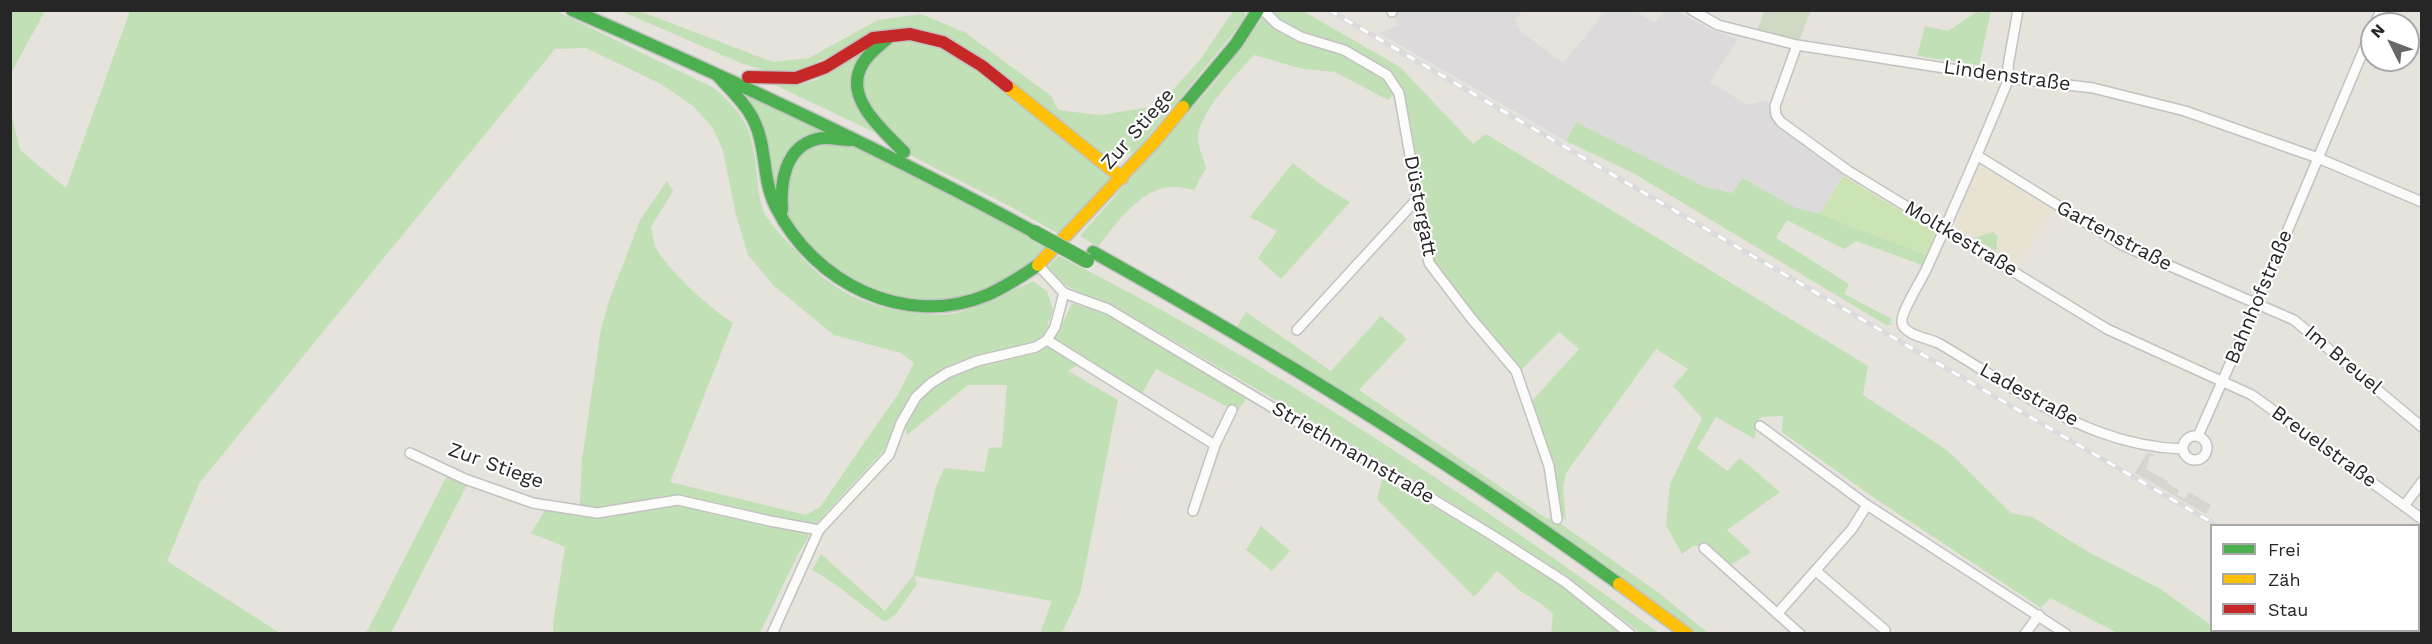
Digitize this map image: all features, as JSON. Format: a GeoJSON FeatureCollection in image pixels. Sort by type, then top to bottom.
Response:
{"type":"FeatureCollection","features":[{"type":"Feature","properties":{"kind":"main road"},"geometry":{"type":"LineString","coordinates":[[572,10],[716,73],[1037,227]]}},
{"type":"Feature","properties":{"kind":"main road"},"geometry":{"type":"LineString","coordinates":[[599,10],[748,77],[904,152],[1243,338],[1403,437],[1687,633]]}},
{"type":"Feature","properties":{"kind":"main road","name":"Zur Stiege"},"geometry":{"type":"LineString","coordinates":[[716,73],[746,108],[754,123],[772,199],[799,243],[831,273],[867,295],[908,306],[953,305],[976,300],[1019,280],[1038,265],[1122,178],[1218,66],[1258,10]]}},
{"type":"Feature","properties":{"kind":"main road"},"geometry":{"type":"LineString","coordinates":[[748,77],[796,78],[826,67],[873,38],[910,34],[927,37],[960,52],[982,66],[1122,178]]}},
{"type":"Feature","properties":{"kind":"main road"},"geometry":{"type":"LineString","coordinates":[[891,36],[867,56],[860,67],[857,93],[868,114],[904,152]]}},
{"type":"Feature","properties":{"kind":"main road"},"geometry":{"type":"LineString","coordinates":[[783,217],[782,180],[786,164],[794,153],[804,144],[819,139],[858,140]]}},
{"type":"Feature","properties":{"kind":"main road"},"geometry":{"type":"LineString","coordinates":[[1090,256],[1387,439],[1562,556],[1670,633]]}},
{"type":"Feature","properties":{"kind":"street","name":"Düstergatt"},"geometry":{"type":"LineString","coordinates":[[1263,10],[1277,24],[1301,37],[1344,50],[1387,75],[1399,93],[1429,262],[1471,318],[1516,371],[1549,466],[1557,519]]}},
{"type":"Feature","properties":{"kind":"street","name":"Lindenstraße"},"geometry":{"type":"LineString","coordinates":[[1692,10],[1719,25],[1797,45],[2009,78],[2093,88],[2185,111],[2318,158],[2421,202]]}},
{"type":"Feature","properties":{"kind":"street"},"geometry":{"type":"LineString","coordinates":[[1945,229],[2009,78],[2008,66],[2018,10]]}},
{"type":"Feature","properties":{"kind":"street","name":"Moltkestraße"},"geometry":{"type":"LineString","coordinates":[[1797,45],[1775,106],[1779,120],[1847,170],[2107,328],[2223,380]]}},
{"type":"Feature","properties":{"kind":"street","name":"Bahnhofstraße"},"geometry":{"type":"LineString","coordinates":[[2198,436],[2258,303],[2360,58]]}},
{"type":"Feature","properties":{"kind":"street","name":"Gartenstraße"},"geometry":{"type":"LineString","coordinates":[[1977,156],[2122,245],[2191,277],[2258,303]]}},
{"type":"Feature","properties":{"kind":"street"},"geometry":{"type":"LineString","coordinates":[[1297,330],[1418,198]]}},
{"type":"Feature","properties":{"kind":"street","name":"Ladestraße"},"geometry":{"type":"LineString","coordinates":[[1945,229],[1902,320],[1909,332],[1934,341],[2078,423],[2102,433],[2152,447],[2183,449]]}},
{"type":"Feature","properties":{"kind":"street","name":"Striethmannstraße"},"geometry":{"type":"LineString","coordinates":[[1038,265],[1064,293],[1108,309],[1285,415],[1392,474],[1566,582],[1630,633]]}},
{"type":"Feature","properties":{"kind":"street"},"geometry":{"type":"LineString","coordinates":[[771,633],[819,530],[889,455],[901,423],[916,397],[947,373],[977,361],[1036,347],[1047,339],[1055,327],[1064,293]]}},
{"type":"Feature","properties":{"kind":"street","name":"Im Breuel"},"geometry":{"type":"LineString","coordinates":[[2258,303],[2294,320],[2421,427]]}},
{"type":"Feature","properties":{"kind":"street"},"geometry":{"type":"LineString","coordinates":[[1047,339],[1215,445]]}},
{"type":"Feature","properties":{"kind":"street","name":"Breuelstraße"},"geometry":{"type":"LineString","coordinates":[[2223,380],[2252,395],[2421,519]]}},
{"type":"Feature","properties":{"kind":"street"},"geometry":{"type":"LineString","coordinates":[[1193,511],[1215,445],[1232,410]]}},
{"type":"Feature","properties":{"kind":"street"},"geometry":{"type":"LineString","coordinates":[[1760,426],[1867,505],[2066,633]]}},
{"type":"Feature","properties":{"kind":"street"},"geometry":{"type":"LineString","coordinates":[[2198,436],[2207,446],[2202,459],[2194,460],[2188,458],[2183,449],[2187,439],[2198,436]]}},
{"type":"Feature","properties":{"kind":"street","name":"Zur Stiege"},"geometry":{"type":"LineString","coordinates":[[410,453],[465,479],[533,503],[597,513],[678,500],[819,530]]}},
{"type":"Feature","properties":{"kind":"street"},"geometry":{"type":"LineString","coordinates":[[2404,506],[2421,482]]}},
{"type":"Feature","properties":{"kind":"street"},"geometry":{"type":"LineString","coordinates":[[1777,614],[1852,530],[1867,505]]}},
{"type":"Feature","properties":{"kind":"street"},"geometry":{"type":"LineString","coordinates":[[1704,548],[1800,633]]}},
{"type":"Feature","properties":{"kind":"street"},"geometry":{"type":"LineString","coordinates":[[1816,572],[1886,633]]}},
{"type":"Feature","properties":{"kind":"street"},"geometry":{"type":"LineString","coordinates":[[2025,633],[2039,615]]}},
{"type":"Feature","properties":{"kind":"shaded area"},"geometry":{"type":"Polygon","coordinates":[[[1395,11],[1523,11],[1515,20],[1520,31],[1563,63],[1606,11],[1635,11],[1655,23],[1664,11],[1676,11],[1714,31],[1738,39],[1710,82],[1747,105],[1767,100],[1777,122],[1844,173],[1820,214],[1796,208],[1743,178],[1732,193],[1707,187],[1576,122],[1566,141],[1379,33],[1397,26],[1395,11]]]}},
{"type":"Feature","properties":{"kind":"shaded area"},"geometry":{"type":"Polygon","coordinates":[[[1980,165],[2052,210],[2018,265],[1954,226],[1980,165]]]}},
{"type":"Feature","properties":{"kind":"shaded area"},"geometry":{"type":"Polygon","coordinates":[[[2147,453],[2154,455],[2150,456],[2146,469],[2168,481],[2167,483],[2179,490],[2177,495],[2184,499],[2189,492],[2211,505],[2206,514],[2135,473],[2147,453]]]}},
{"type":"Feature","properties":{"kind":"green space"},"geometry":{"type":"Polygon","coordinates":[[[10,11],[45,11],[11,73],[10,11]]]}},
{"type":"Feature","properties":{"kind":"green space"},"geometry":{"type":"Polygon","coordinates":[[[130,11],[556,11],[714,88],[725,98],[741,117],[750,136],[760,197],[769,221],[823,278],[851,295],[898,311],[947,314],[978,306],[1033,281],[1047,291],[1053,310],[1045,333],[1034,344],[975,362],[1023,354],[1045,344],[1055,335],[1072,303],[1116,318],[1248,396],[1237,412],[1156,369],[1141,395],[1085,360],[1068,371],[1118,400],[1080,594],[1062,633],[1040,633],[1052,601],[914,576],[917,584],[896,614],[885,622],[812,570],[821,554],[885,611],[913,576],[936,487],[944,468],[984,472],[989,448],[1002,447],[1007,385],[968,385],[907,435],[902,413],[884,450],[816,524],[773,524],[805,532],[809,536],[760,633],[553,633],[565,547],[531,533],[545,510],[577,514],[582,460],[601,329],[609,301],[640,220],[667,181],[673,191],[651,227],[655,246],[668,265],[690,288],[733,323],[670,482],[806,515],[820,507],[898,394],[914,363],[901,353],[834,335],[774,286],[748,255],[736,215],[723,151],[713,128],[693,106],[661,84],[586,48],[555,49],[200,482],[167,561],[280,633],[11,633],[10,109],[20,150],[66,188],[130,11]]]}},
{"type":"Feature","properties":{"kind":"green space"},"geometry":{"type":"Polygon","coordinates":[[[621,11],[639,11],[773,62],[809,58],[878,20],[921,14],[966,33],[1051,96],[1058,110],[1099,115],[1158,106],[1200,60],[1233,11],[1245,11],[1245,19],[1138,149],[1129,154],[1112,156],[1102,153],[941,36],[837,53],[792,73],[770,72],[741,63],[621,11]]]}},
{"type":"Feature","properties":{"kind":"green space"},"geometry":{"type":"Polygon","coordinates":[[[1268,11],[1303,11],[1400,67],[1473,144],[1486,134],[1868,366],[1863,395],[1947,450],[2011,513],[2032,517],[2090,553],[2159,588],[2210,624],[2210,632],[2224,633],[2118,633],[2050,598],[2041,608],[1873,497],[1782,432],[1783,416],[1763,417],[1756,421],[1755,439],[1716,417],[1697,448],[1727,471],[1740,458],[1780,492],[1727,530],[1751,552],[1729,566],[1706,546],[1693,546],[1682,554],[1666,525],[1670,484],[1702,418],[1673,386],[1688,369],[1656,349],[1566,473],[1563,487],[1566,521],[1559,513],[1531,402],[1579,349],[1559,332],[1521,370],[1434,265],[1404,94],[1400,88],[1388,100],[1335,72],[1303,69],[1254,55],[1219,94],[1199,129],[1199,147],[1206,168],[1194,190],[1170,187],[1148,194],[1129,210],[1098,247],[1080,236],[1217,80],[1268,11]]]}},
{"type":"Feature","properties":{"kind":"green space"},"geometry":{"type":"Polygon","coordinates":[[[1764,11],[1811,11],[1797,45],[1755,36],[1764,11]]]}},
{"type":"Feature","properties":{"kind":"green space"},"geometry":{"type":"Polygon","coordinates":[[[1991,11],[1979,65],[1917,56],[1925,26],[1948,31],[1977,12],[1984,13],[1991,11]]]}},
{"type":"Feature","properties":{"kind":"green space"},"geometry":{"type":"Polygon","coordinates":[[[891,36],[943,42],[1122,178],[1066,238],[904,152],[869,114],[857,78],[891,36]]]}},
{"type":"Feature","properties":{"kind":"green space"},"geometry":{"type":"Polygon","coordinates":[[[865,48],[855,66],[884,137],[771,83],[802,84],[816,80],[865,48]]]}},
{"type":"Feature","properties":{"kind":"green space"},"geometry":{"type":"Polygon","coordinates":[[[736,91],[832,135],[810,138],[777,195],[736,91]]]}},
{"type":"Feature","properties":{"kind":"green space"},"geometry":{"type":"Polygon","coordinates":[[[1576,122],[1706,187],[1732,193],[1743,178],[1796,208],[1820,214],[1927,255],[1922,265],[1856,241],[1844,249],[1787,220],[1776,238],[1849,284],[1844,294],[1892,319],[1889,322],[1894,324],[1886,325],[1635,174],[1566,141],[1576,122]]]}},
{"type":"Feature","properties":{"kind":"green space"},"geometry":{"type":"Polygon","coordinates":[[[858,140],[1059,245],[976,300],[887,302],[799,243],[781,197],[804,144],[858,140]]]}},
{"type":"Feature","properties":{"kind":"green space"},"geometry":{"type":"Polygon","coordinates":[[[1293,163],[1320,184],[1350,202],[1281,279],[1258,258],[1277,231],[1250,217],[1293,163]]]}},
{"type":"Feature","properties":{"kind":"green space"},"geometry":{"type":"Polygon","coordinates":[[[1843,176],[1936,232],[1927,255],[1820,214],[1843,176]]]}},
{"type":"Feature","properties":{"kind":"green space"},"geometry":{"type":"Polygon","coordinates":[[[1993,232],[1998,236],[1996,251],[1974,238],[1993,232]]]}},
{"type":"Feature","properties":{"kind":"green space"},"geometry":{"type":"Polygon","coordinates":[[[1059,256],[1215,340],[1366,432],[1514,531],[1659,633],[1640,633],[1567,576],[1435,493],[1114,306],[1061,282],[1047,268],[1059,256]]]}},
{"type":"Feature","properties":{"kind":"green space"},"geometry":{"type":"Polygon","coordinates":[[[1246,312],[1331,371],[1381,316],[1407,339],[1359,390],[1546,518],[1554,519],[1659,593],[1708,633],[1697,633],[1542,524],[1237,327],[1246,312]]]}},
{"type":"Feature","properties":{"kind":"green space"},"geometry":{"type":"Polygon","coordinates":[[[447,476],[467,485],[391,633],[366,633],[447,476]]]}},
{"type":"Feature","properties":{"kind":"green space"},"geometry":{"type":"Polygon","coordinates":[[[1382,479],[1440,510],[1564,587],[1622,633],[1551,633],[1553,614],[1497,571],[1474,597],[1377,499],[1382,479]]]}},
{"type":"Feature","properties":{"kind":"green space"},"geometry":{"type":"Polygon","coordinates":[[[1261,526],[1290,551],[1272,571],[1246,550],[1261,526]]]}},
{"type":"Feature","properties":{"kind":"green space"},"geometry":{"type":"Polygon","coordinates":[[[2247,632],[2364,633],[2249,634],[2247,632]]]}},
{"type":"Feature","properties":{"kind":"railway"},"geometry":{"type":"LineString","coordinates":[[1329,10],[2215,524]]}},
{"type":"Feature","properties":{"kind":"traffic: fast"},"geometry":{"type":"LineString","coordinates":[[572,10],[805,116],[920,172],[1034,232]]}},
{"type":"Feature","properties":{"kind":"traffic: fast"},"geometry":{"type":"LineString","coordinates":[[1183,107],[1236,44],[1258,10]]}},
{"type":"Feature","properties":{"kind":"traffic: fast"},"geometry":{"type":"LineString","coordinates":[[888,38],[862,64],[857,81],[858,93],[870,115],[904,152]]}},
{"type":"Feature","properties":{"kind":"traffic: fast"},"geometry":{"type":"LineString","coordinates":[[718,76],[752,116],[759,133],[768,186],[776,207],[793,234],[813,258],[838,277],[865,292],[894,302],[925,306],[956,304],[987,295],[1038,265]]}},
{"type":"Feature","properties":{"kind":"traffic: fast"},"geometry":{"type":"LineString","coordinates":[[782,210],[784,177],[791,158],[798,150],[806,143],[821,138],[851,140]]}},
{"type":"Feature","properties":{"kind":"traffic: fast"},"geometry":{"type":"LineString","coordinates":[[1034,232],[1087,261]]}},
{"type":"Feature","properties":{"kind":"traffic: fast"},"geometry":{"type":"LineString","coordinates":[[1093,252],[1228,329],[1361,410],[1491,495],[1619,584]]}},
{"type":"Feature","properties":{"kind":"traffic: slow"},"geometry":{"type":"LineString","coordinates":[[1007,86],[1122,178]]}},
{"type":"Feature","properties":{"kind":"traffic: slow"},"geometry":{"type":"LineString","coordinates":[[1038,265],[1154,142],[1183,107]]}},
{"type":"Feature","properties":{"kind":"traffic: slow"},"geometry":{"type":"LineString","coordinates":[[1619,584],[1687,634]]}},
{"type":"Feature","properties":{"kind":"traffic: jam"},"geometry":{"type":"LineString","coordinates":[[748,77],[796,78],[826,67],[873,38],[910,34],[943,42],[982,66],[1007,86]]}}]}
